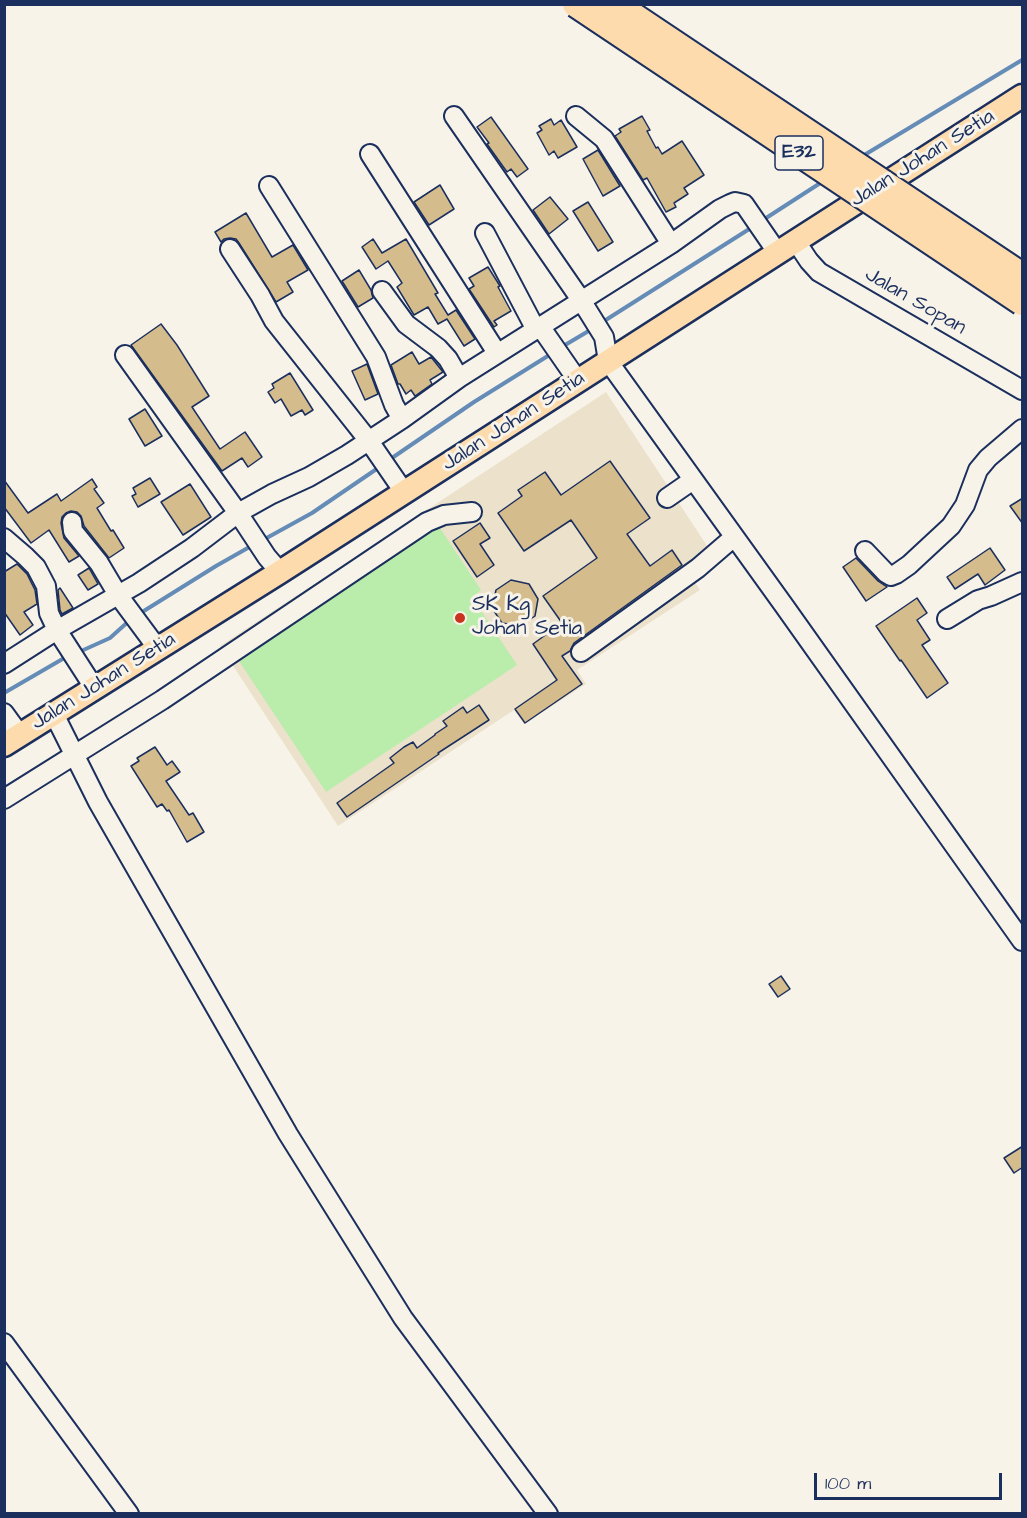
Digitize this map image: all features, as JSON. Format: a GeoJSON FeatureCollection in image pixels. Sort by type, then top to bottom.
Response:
{"type":"FeatureCollection","features":[{"type":"Feature","properties":{"kind":"highway","name":"E32"},"geometry":{"type":"LineString","coordinates":[[576,4],[1023,302]]}},
{"type":"Feature","properties":{"kind":"highway","name":"E32"},"geometry":{"type":"LineString","coordinates":[[615,4],[1023,276]]}},
{"type":"Feature","properties":{"kind":"main road","name":"Jalan Johan Setia"},"geometry":{"type":"LineString","coordinates":[[10,729],[54,714],[90,682],[273,564],[399,485],[578,381],[1023,96]]}},
{"type":"Feature","properties":{"kind":"street"},"geometry":{"type":"LineString","coordinates":[[454,116],[604,337],[608,361],[1023,941]]}},
{"type":"Feature","properties":{"kind":"street"},"geometry":{"type":"LineString","coordinates":[[4,664],[119,597],[272,494],[371,445],[402,419],[459,378],[497,353],[583,304],[671,244],[604,139],[576,116]]}},
{"type":"Feature","properties":{"kind":"street"},"geometry":{"type":"LineString","coordinates":[[370,154],[497,353]]}},
{"type":"Feature","properties":{"kind":"street"},"geometry":{"type":"LineString","coordinates":[[269,186],[376,357],[394,405],[402,419]]}},
{"type":"Feature","properties":{"kind":"street","name":"Jalan Sopan"},"geometry":{"type":"LineString","coordinates":[[671,244],[720,209],[740,202],[744,204],[764,234],[809,261],[819,272],[1023,390]]}},
{"type":"Feature","properties":{"kind":"street"},"geometry":{"type":"LineString","coordinates":[[485,233],[540,330],[578,381]]}},
{"type":"Feature","properties":{"kind":"street"},"geometry":{"type":"LineString","coordinates":[[230,249],[274,321],[371,445],[399,485]]}},
{"type":"Feature","properties":{"kind":"street"},"geometry":{"type":"LineString","coordinates":[[382,291],[406,324],[438,348],[448,359],[459,378]]}},
{"type":"Feature","properties":{"kind":"street"},"geometry":{"type":"LineString","coordinates":[[125,355],[273,564]]}},
{"type":"Feature","properties":{"kind":"street"},"geometry":{"type":"LineString","coordinates":[[865,551],[891,576],[909,565],[951,526],[965,505],[978,470],[983,464],[1023,429]]}},
{"type":"Feature","properties":{"kind":"street"},"geometry":{"type":"LineString","coordinates":[[667,498],[693,480]]}},
{"type":"Feature","properties":{"kind":"street"},"geometry":{"type":"LineString","coordinates":[[4,799],[162,700],[427,522],[444,515],[472,512]]}},
{"type":"Feature","properties":{"kind":"street"},"geometry":{"type":"LineString","coordinates":[[72,522],[72,531],[99,562],[119,597],[152,642]]}},
{"type":"Feature","properties":{"kind":"street"},"geometry":{"type":"LineString","coordinates":[[581,652],[698,568],[734,537]]}},
{"type":"Feature","properties":{"kind":"street"},"geometry":{"type":"LineString","coordinates":[[4,538],[36,567],[46,586],[49,613],[90,682]]}},
{"type":"Feature","properties":{"kind":"street"},"geometry":{"type":"LineString","coordinates":[[947,619],[978,600],[1023,582]]}},
{"type":"Feature","properties":{"kind":"street"},"geometry":{"type":"LineString","coordinates":[[54,714],[98,802],[288,1134],[403,1318],[548,1514]]}},
{"type":"Feature","properties":{"kind":"street"},"geometry":{"type":"LineString","coordinates":[[4,1342],[129,1514]]}},
{"type":"Feature","properties":{"kind":"shaded area","name":"SK Kg Johan Setia"},"geometry":{"type":"Polygon","coordinates":[[[606,392],[719,564],[694,581],[700,590],[577,670],[586,684],[524,724],[514,710],[338,826],[220,646],[606,392]]]}},
{"type":"Feature","properties":{"kind":"green space"},"geometry":{"type":"Polygon","coordinates":[[[438,525],[481,590],[472,597],[517,665],[326,792],[237,658],[438,525]]]}},
{"type":"Feature","properties":{"kind":"building"},"geometry":{"type":"Polygon","coordinates":[[[642,116],[650,130],[647,131],[662,154],[682,141],[704,175],[684,188],[688,194],[674,203],[676,207],[666,212],[647,178],[643,180],[615,136],[621,132],[619,129],[642,116]]]}},
{"type":"Feature","properties":{"kind":"building"},"geometry":{"type":"Polygon","coordinates":[[[491,117],[528,169],[517,177],[511,169],[507,172],[477,127],[491,117]]]}},
{"type":"Feature","properties":{"kind":"building"},"geometry":{"type":"Polygon","coordinates":[[[551,119],[554,125],[561,120],[577,147],[558,158],[554,151],[549,155],[537,133],[542,130],[539,126],[551,119]]]}},
{"type":"Feature","properties":{"kind":"building"},"geometry":{"type":"Polygon","coordinates":[[[598,150],[620,186],[603,196],[583,159],[598,150]]]}},
{"type":"Feature","properties":{"kind":"building"},"geometry":{"type":"Polygon","coordinates":[[[440,185],[454,209],[429,225],[414,202],[440,185]]]}},
{"type":"Feature","properties":{"kind":"building"},"geometry":{"type":"Polygon","coordinates":[[[550,197],[568,219],[549,234],[533,210],[550,197]]]}},
{"type":"Feature","properties":{"kind":"building"},"geometry":{"type":"Polygon","coordinates":[[[588,202],[613,242],[598,251],[573,211],[588,202]]]}},
{"type":"Feature","properties":{"kind":"building"},"geometry":{"type":"Polygon","coordinates":[[[246,213],[272,257],[293,245],[308,270],[287,282],[293,292],[276,302],[236,239],[224,239],[221,242],[215,232],[246,213]]]}},
{"type":"Feature","properties":{"kind":"building"},"geometry":{"type":"Polygon","coordinates":[[[373,239],[382,253],[406,239],[438,293],[435,294],[448,315],[456,310],[475,339],[464,346],[447,319],[438,324],[428,307],[414,315],[397,287],[402,283],[388,261],[376,269],[362,247],[373,239]]]}},
{"type":"Feature","properties":{"kind":"building"},"geometry":{"type":"Polygon","coordinates":[[[488,267],[500,286],[498,287],[511,311],[494,321],[497,325],[494,327],[469,289],[474,286],[469,278],[488,267]]]}},
{"type":"Feature","properties":{"kind":"building"},"geometry":{"type":"Polygon","coordinates":[[[359,270],[373,298],[358,307],[342,281],[359,270]]]}},
{"type":"Feature","properties":{"kind":"building"},"geometry":{"type":"Polygon","coordinates":[[[161,324],[209,396],[192,407],[220,449],[245,432],[262,457],[248,467],[242,458],[222,471],[131,345],[161,324]]]}},
{"type":"Feature","properties":{"kind":"building"},"geometry":{"type":"Polygon","coordinates":[[[412,352],[419,364],[431,357],[443,372],[430,380],[432,384],[415,396],[411,390],[406,394],[398,384],[391,365],[412,352]]]}},
{"type":"Feature","properties":{"kind":"building"},"geometry":{"type":"Polygon","coordinates":[[[367,364],[378,394],[365,400],[352,371],[367,364]]]}},
{"type":"Feature","properties":{"kind":"building"},"geometry":{"type":"Polygon","coordinates":[[[290,373],[313,410],[305,415],[302,410],[291,416],[281,399],[275,403],[268,392],[274,388],[272,384],[290,373]]]}},
{"type":"Feature","properties":{"kind":"building"},"geometry":{"type":"Polygon","coordinates":[[[145,409],[162,436],[145,446],[129,419],[145,409]]]}},
{"type":"Feature","properties":{"kind":"building"},"geometry":{"type":"Polygon","coordinates":[[[610,461],[650,518],[627,534],[650,566],[672,550],[682,565],[574,643],[570,651],[562,656],[582,684],[525,723],[515,709],[557,680],[533,644],[562,623],[543,596],[597,558],[571,520],[524,551],[498,513],[522,496],[518,490],[545,472],[561,495],[610,461]]]}},
{"type":"Feature","properties":{"kind":"building"},"geometry":{"type":"Polygon","coordinates":[[[150,478],[160,494],[138,507],[132,496],[136,494],[133,488],[150,478]]]}},
{"type":"Feature","properties":{"kind":"building"},"geometry":{"type":"Polygon","coordinates":[[[92,479],[97,487],[94,489],[104,503],[97,508],[124,548],[109,558],[84,526],[77,512],[66,513],[61,523],[64,538],[79,556],[69,562],[49,530],[31,543],[4,507],[4,480],[28,513],[57,494],[61,501],[92,479]]]}},
{"type":"Feature","properties":{"kind":"building"},"geometry":{"type":"Polygon","coordinates":[[[190,484],[211,517],[183,535],[161,502],[190,484]]]}},
{"type":"Feature","properties":{"kind":"building"},"geometry":{"type":"Polygon","coordinates":[[[1023,498],[1023,524],[1010,506],[1023,498]]]}},
{"type":"Feature","properties":{"kind":"building"},"geometry":{"type":"Polygon","coordinates":[[[480,523],[490,538],[480,544],[494,565],[477,577],[453,541],[480,523]]]}},
{"type":"Feature","properties":{"kind":"building"},"geometry":{"type":"Polygon","coordinates":[[[990,548],[1005,570],[985,585],[978,574],[955,589],[947,577],[990,548]]]}},
{"type":"Feature","properties":{"kind":"building"},"geometry":{"type":"Polygon","coordinates":[[[856,558],[887,587],[866,601],[843,567],[856,558]]]}},
{"type":"Feature","properties":{"kind":"building"},"geometry":{"type":"Polygon","coordinates":[[[17,564],[27,574],[35,590],[37,604],[24,612],[33,625],[20,635],[4,612],[4,572],[17,564]]]}},
{"type":"Feature","properties":{"kind":"building"},"geometry":{"type":"Polygon","coordinates":[[[89,568],[98,584],[88,590],[78,575],[89,568]]]}},
{"type":"Feature","properties":{"kind":"building"},"geometry":{"type":"Polygon","coordinates":[[[511,580],[529,584],[538,599],[535,616],[520,626],[502,623],[492,608],[496,590],[511,580]]]}},
{"type":"Feature","properties":{"kind":"building"},"geometry":{"type":"Polygon","coordinates":[[[60,588],[73,608],[62,614],[58,590],[60,588]]]}},
{"type":"Feature","properties":{"kind":"building"},"geometry":{"type":"Polygon","coordinates":[[[917,598],[927,613],[917,620],[930,640],[922,645],[948,683],[927,698],[876,626],[917,598]]]}},
{"type":"Feature","properties":{"kind":"building"},"geometry":{"type":"Polygon","coordinates":[[[479,705],[489,720],[347,817],[337,803],[394,763],[390,758],[413,742],[417,748],[447,726],[443,721],[463,707],[467,713],[479,705]]]}},
{"type":"Feature","properties":{"kind":"building"},"geometry":{"type":"Polygon","coordinates":[[[155,747],[167,765],[172,761],[180,772],[166,781],[189,815],[193,813],[204,832],[187,842],[169,810],[167,811],[162,804],[157,807],[131,766],[139,761],[137,758],[155,747]]]}},
{"type":"Feature","properties":{"kind":"building"},"geometry":{"type":"Polygon","coordinates":[[[781,976],[790,989],[778,997],[769,984],[781,976]]]}},
{"type":"Feature","properties":{"kind":"building"},"geometry":{"type":"Polygon","coordinates":[[[1023,1146],[1023,1167],[1014,1173],[1004,1158],[1023,1146]]]}},
{"type":"Feature","properties":{"kind":"waterway"},"geometry":{"type":"LineString","coordinates":[[861,157],[1022,60]]}},
{"type":"Feature","properties":{"kind":"waterway"},"geometry":{"type":"LineString","coordinates":[[763,220],[825,180]]}},
{"type":"Feature","properties":{"kind":"waterway"},"geometry":{"type":"LineString","coordinates":[[601,323],[754,226]]}},
{"type":"Feature","properties":{"kind":"waterway"},"geometry":{"type":"LineString","coordinates":[[560,348],[592,329]]}},
{"type":"Feature","properties":{"kind":"waterway"},"geometry":{"type":"LineString","coordinates":[[389,460],[474,402],[551,354]]}},
{"type":"Feature","properties":{"kind":"waterway"},"geometry":{"type":"LineString","coordinates":[[263,540],[312,513],[381,466]]}},
{"type":"Feature","properties":{"kind":"waterway"},"geometry":{"type":"LineString","coordinates":[[139,614],[253,545]]}},
{"type":"Feature","properties":{"kind":"waterway"},"geometry":{"type":"LineString","coordinates":[[79,652],[110,638],[130,620]]}},
{"type":"Feature","properties":{"kind":"waterway"},"geometry":{"type":"LineString","coordinates":[[4,693],[66,657]]}},
{"type":"Feature","properties":{"kind":"place","name":"SK Kg Johan Setia"},"geometry":{"type":"Point","coordinates":[460,618]}}]}
